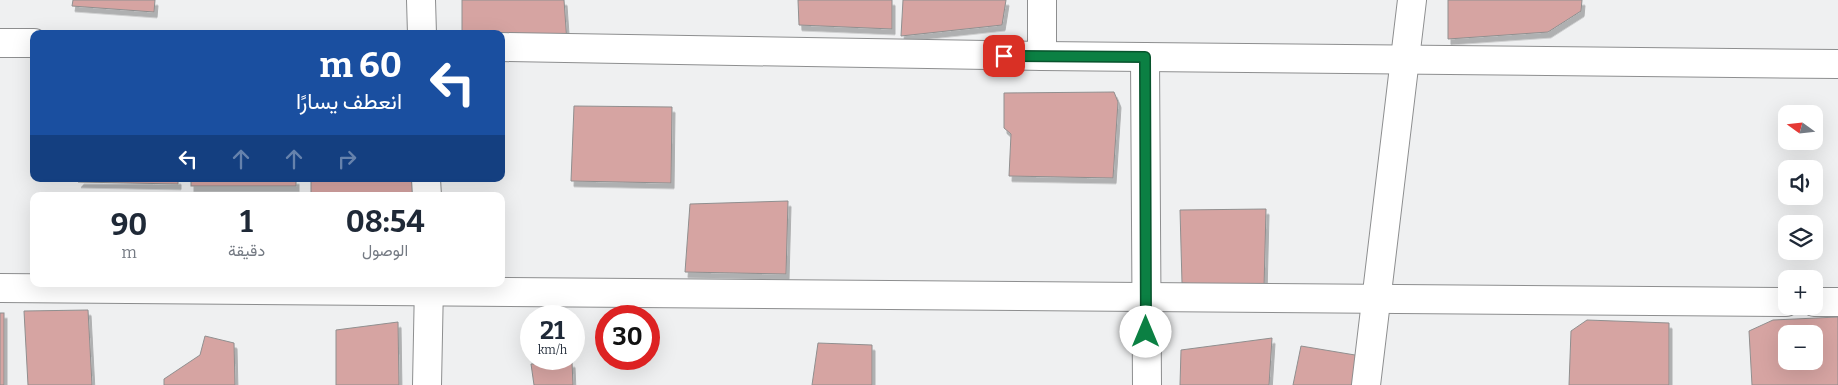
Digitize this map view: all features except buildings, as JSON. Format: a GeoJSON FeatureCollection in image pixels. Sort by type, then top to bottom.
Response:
{"type":"FeatureCollection","features":[{"type":"Feature","properties":{"kind":"street"},"geometry":{"type":"LineString","coordinates":[[421,0],[422,30]]}},
{"type":"Feature","properties":{"kind":"street"},"geometry":{"type":"LineString","coordinates":[[1042,0],[1042,56]]}},
{"type":"Feature","properties":{"kind":"street"},"geometry":{"type":"LineString","coordinates":[[1366,385],[1412,0]]}},
{"type":"Feature","properties":{"kind":"street"},"geometry":{"type":"LineString","coordinates":[[0,43],[30,43]]}},
{"type":"Feature","properties":{"kind":"street"},"geometry":{"type":"LineString","coordinates":[[505,47],[1042,56],[1838,64]]}},
{"type":"Feature","properties":{"kind":"street"},"geometry":{"type":"LineString","coordinates":[[1145,57],[1147,385]]}},
{"type":"Feature","properties":{"kind":"street"},"geometry":{"type":"LineString","coordinates":[[0,288],[429,288],[1146,298],[1778,302]]}},
{"type":"Feature","properties":{"kind":"street"},"geometry":{"type":"LineString","coordinates":[[427,385],[429,288]]}},
{"type":"Feature","properties":{"kind":"street"},"geometry":{"type":"LineString","coordinates":[[1823,302],[1838,302]]}},
{"type":"Feature","properties":{"kind":"route"},"geometry":{"type":"LineString","coordinates":[[1004,56],[1145,57],[1146,332]]}}]}
